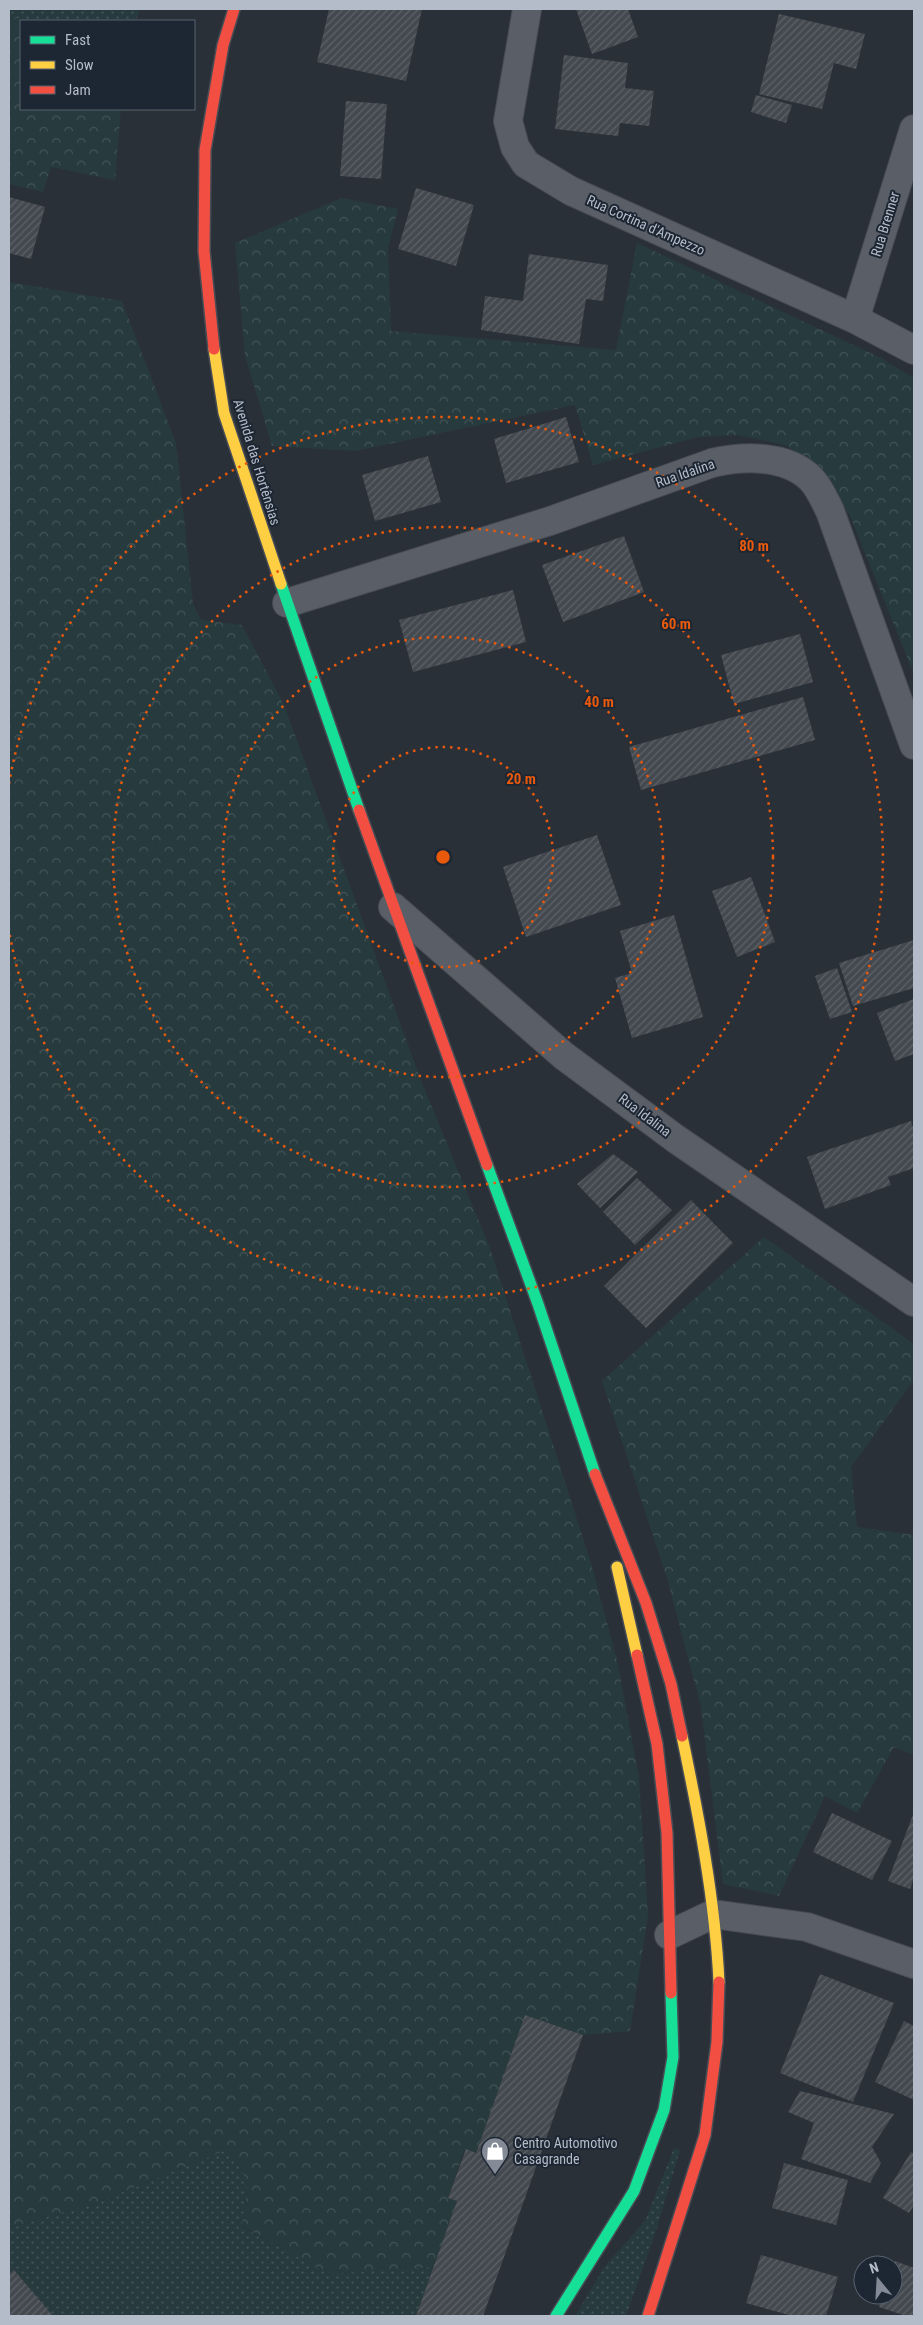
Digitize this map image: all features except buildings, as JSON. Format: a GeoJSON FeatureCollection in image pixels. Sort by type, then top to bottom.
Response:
{"type":"FeatureCollection","features":[{"type":"Feature","properties":{"kind":"main road","name":"Avenida das Hortênsias"},"geometry":{"type":"LineString","coordinates":[[234,9],[223,45],[205,150],[204,251],[211,330],[224,413],[286,603],[393,907],[538,1304],[598,1483]]}},
{"type":"Feature","properties":{"kind":"main road"},"geometry":{"type":"LineString","coordinates":[[556,2316],[634,2191],[664,2110],[673,2057],[667,1833],[657,1744],[598,1483]]}},
{"type":"Feature","properties":{"kind":"main road"},"geometry":{"type":"LineString","coordinates":[[598,1483],[646,1603],[671,1684],[692,1790],[713,1914],[719,1981],[717,2042],[705,2135],[648,2316]]}},
{"type":"Feature","properties":{"kind":"street","name":"Rua Cortina d'Ampezzo"},"geometry":{"type":"LineString","coordinates":[[527,9],[508,122],[516,147],[526,164],[572,191],[855,319],[914,350]]}},
{"type":"Feature","properties":{"kind":"street","name":"Rua Brenner"},"geometry":{"type":"LineString","coordinates":[[855,319],[914,129]]}},
{"type":"Feature","properties":{"kind":"street","name":"Rua Idalina"},"geometry":{"type":"LineString","coordinates":[[286,603],[550,521],[712,463],[738,458],[766,460],[793,466],[812,479],[830,512],[914,745]]}},
{"type":"Feature","properties":{"kind":"street","name":"Rua Idalina"},"geometry":{"type":"LineString","coordinates":[[393,907],[564,1056],[676,1138],[914,1302]]}},
{"type":"Feature","properties":{"kind":"street"},"geometry":{"type":"LineString","coordinates":[[669,1935],[713,1914],[807,1927],[914,1964]]}},
{"type":"Feature","properties":{"kind":"green space"},"geometry":{"type":"Polygon","coordinates":[[[9,9],[140,9],[136,20],[23,20],[9,16],[9,9]]]}},
{"type":"Feature","properties":{"kind":"green space"},"geometry":{"type":"Polygon","coordinates":[[[9,16],[23,20],[20,20],[20,110],[121,110],[115,180],[51,167],[43,192],[9,184],[9,16]]]}},
{"type":"Feature","properties":{"kind":"green space"},"geometry":{"type":"Polygon","coordinates":[[[342,198],[398,209],[388,248],[391,331],[616,350],[637,243],[881,358],[912,377],[914,379],[914,674],[850,516],[832,485],[815,464],[785,445],[738,435],[698,437],[593,465],[575,405],[355,451],[272,446],[245,355],[235,243],[342,198]]]}},
{"type":"Feature","properties":{"kind":"green space"},"geometry":{"type":"Polygon","coordinates":[[[9,282],[122,301],[176,443],[193,604],[201,620],[242,625],[284,705],[422,1083],[490,1248],[591,1563],[617,1660],[639,1778],[648,1915],[630,2031],[583,2035],[525,2015],[476,2153],[464,2151],[448,2197],[457,2201],[433,2267],[328,2274],[242,2226],[248,2182],[228,2149],[93,2204],[9,2227],[9,282]]]}},
{"type":"Feature","properties":{"kind":"green space"},"geometry":{"type":"Polygon","coordinates":[[[764,1237],[914,1344],[914,1380],[851,1467],[857,1527],[914,1535],[914,1755],[894,1747],[857,1813],[825,1796],[779,1896],[723,1884],[701,1707],[667,1578],[602,1381],[764,1237]]]}},
{"type":"Feature","properties":{"kind":"green space"},"geometry":{"type":"Polygon","coordinates":[[[674,2148],[680,2150],[656,2231],[626,2316],[575,2316],[605,2266],[645,2221],[674,2148]]]}},
{"type":"Feature","properties":{"kind":"green space"},"geometry":{"type":"Polygon","coordinates":[[[228,2149],[248,2182],[242,2227],[328,2273],[433,2267],[416,2316],[9,2316],[9,2227],[93,2204],[228,2149]]]}},
{"type":"Feature","properties":{"kind":"traffic: fast"},"geometry":{"type":"LineString","coordinates":[[281,584],[359,810]]}},
{"type":"Feature","properties":{"kind":"traffic: fast"},"geometry":{"type":"LineString","coordinates":[[487,1165],[538,1304],[595,1474]]}},
{"type":"Feature","properties":{"kind":"traffic: fast"},"geometry":{"type":"LineString","coordinates":[[556,2316],[634,2191],[664,2110],[673,2057],[671,1993]]}},
{"type":"Feature","properties":{"kind":"traffic: slow"},"geometry":{"type":"LineString","coordinates":[[214,349],[224,413],[281,584]]}},
{"type":"Feature","properties":{"kind":"traffic: slow"},"geometry":{"type":"LineString","coordinates":[[617,1567],[637,1655]]}},
{"type":"Feature","properties":{"kind":"traffic: slow"},"geometry":{"type":"LineString","coordinates":[[682,1736],[710,1889],[719,1982]]}},
{"type":"Feature","properties":{"kind":"traffic: jam"},"geometry":{"type":"LineString","coordinates":[[214,349],[204,251],[205,150],[223,45],[234,9]]}},
{"type":"Feature","properties":{"kind":"traffic: jam"},"geometry":{"type":"LineString","coordinates":[[359,810],[487,1165]]}},
{"type":"Feature","properties":{"kind":"traffic: jam"},"geometry":{"type":"LineString","coordinates":[[595,1474],[646,1603],[671,1684],[682,1736]]}},
{"type":"Feature","properties":{"kind":"traffic: jam"},"geometry":{"type":"LineString","coordinates":[[637,1655],[657,1744],[667,1833],[671,1993]]}},
{"type":"Feature","properties":{"kind":"traffic: jam"},"geometry":{"type":"LineString","coordinates":[[648,2316],[705,2135],[717,2042],[719,1982]]}},
{"type":"Feature","properties":{"kind":"place","name":"Centro Automotivo Casagrande"},"geometry":{"type":"Point","coordinates":[495,2175]}}]}
